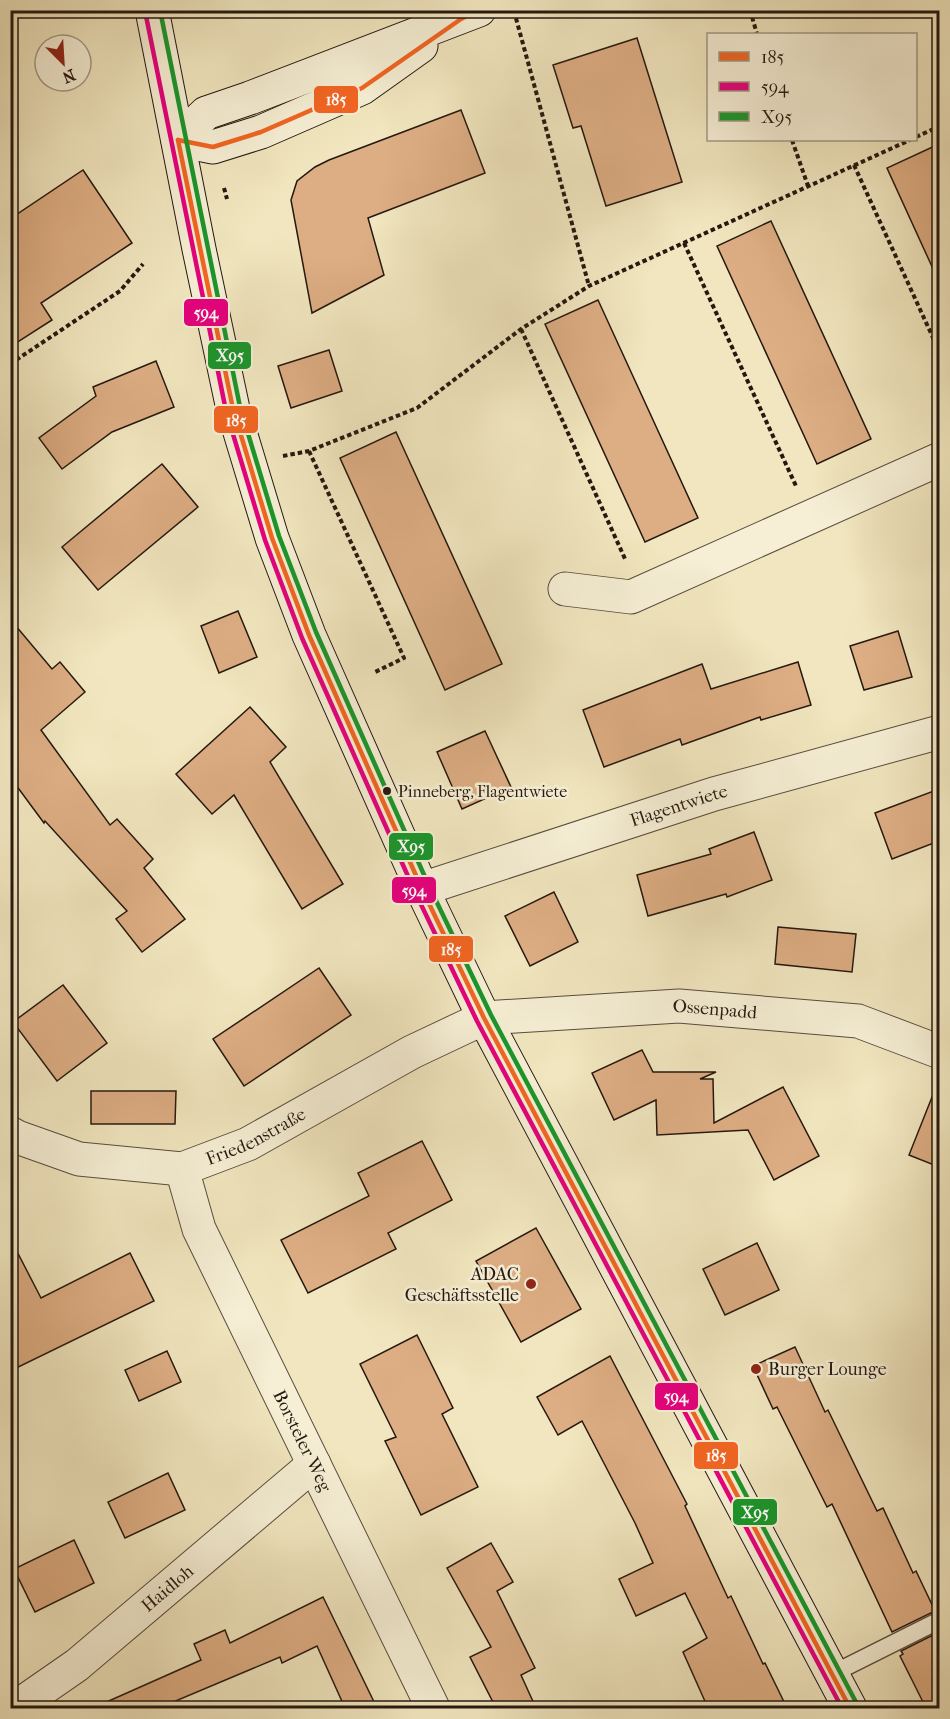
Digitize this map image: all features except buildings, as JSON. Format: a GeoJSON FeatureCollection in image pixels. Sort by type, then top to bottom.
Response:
{"type":"FeatureCollection","features":[{"type":"Feature","properties":{"kind":"street"},"geometry":{"type":"LineString","coordinates":[[152,10],[233,409],[257,492],[309,635],[422,889],[483,1018],[850,1708]]}},
{"type":"Feature","properties":{"kind":"street"},"geometry":{"type":"LineString","coordinates":[[178,140],[206,113],[470,15]]}},
{"type":"Feature","properties":{"kind":"street"},"geometry":{"type":"LineString","coordinates":[[565,589],[631,597],[939,459]]}},
{"type":"Feature","properties":{"kind":"street","name":"Flagentwiete"},"geometry":{"type":"LineString","coordinates":[[422,889],[714,795],[939,732]]}},
{"type":"Feature","properties":{"kind":"street","name":"Ossenpadd"},"geometry":{"type":"LineString","coordinates":[[483,1018],[679,1006],[858,1021],[939,1052]]}},
{"type":"Feature","properties":{"kind":"street","name":"Friedenstraße"},"geometry":{"type":"LineString","coordinates":[[10,1132],[17,1137],[79,1159],[182,1169],[248,1144],[412,1052],[483,1018]]}},
{"type":"Feature","properties":{"kind":"street","name":"Borsteler Weg"},"geometry":{"type":"LineString","coordinates":[[182,1169],[199,1229],[433,1708]]}},
{"type":"Feature","properties":{"kind":"street","name":"Haidloh"},"geometry":{"type":"LineString","coordinates":[[15,1708],[77,1665],[314,1464]]}},
{"type":"Feature","properties":{"kind":"lane"},"geometry":{"type":"LineString","coordinates":[[832,1674],[939,1620]]}},
{"type":"Feature","properties":{"kind":"path"},"geometry":{"type":"LineString","coordinates":[[514,10],[589,286]]}},
{"type":"Feature","properties":{"kind":"path"},"geometry":{"type":"LineString","coordinates":[[750,10],[758,33]]}},
{"type":"Feature","properties":{"kind":"path"},"geometry":{"type":"LineString","coordinates":[[917,136],[939,126]]}},
{"type":"Feature","properties":{"kind":"path"},"geometry":{"type":"LineString","coordinates":[[792,141],[808,186]]}},
{"type":"Feature","properties":{"kind":"path"},"geometry":{"type":"LineString","coordinates":[[282,457],[309,451],[417,408],[521,329],[589,286],[908,141]]}},
{"type":"Feature","properties":{"kind":"path"},"geometry":{"type":"LineString","coordinates":[[854,165],[939,353]]}},
{"type":"Feature","properties":{"kind":"path"},"geometry":{"type":"LineString","coordinates":[[684,243],[810,516]]}},
{"type":"Feature","properties":{"kind":"path"},"geometry":{"type":"LineString","coordinates":[[10,364],[120,291],[143,264]]}},
{"type":"Feature","properties":{"kind":"path"},"geometry":{"type":"LineString","coordinates":[[521,329],[628,566],[631,597]]}},
{"type":"Feature","properties":{"kind":"path"},"geometry":{"type":"LineString","coordinates":[[309,451],[404,658],[373,673]]}},
{"type":"Feature","properties":{"kind":"transit line","name":"X95"},"geometry":{"type":"LineString","coordinates":[[160,10],[240,407],[279,536],[316,632],[429,886],[491,1015],[857,1704]]}},
{"type":"Feature","properties":{"kind":"transit line","name":"185"},"geometry":{"type":"LineString","coordinates":[[178,140],[213,147],[261,132],[362,88],[461,19],[478,10]]}},
{"type":"Feature","properties":{"kind":"transit line","name":"594"},"geometry":{"type":"LineString","coordinates":[[145,11],[226,411],[265,540],[302,638],[415,892],[477,1021],[842,1708]]}},
{"type":"Feature","properties":{"kind":"transit line","name":"185"},"geometry":{"type":"LineString","coordinates":[[178,140],[233,409],[272,538],[309,635],[422,889],[484,1018],[850,1708]]}},
{"type":"Feature","properties":{"kind":"place","name":"Pinneberg, Flagentwiete"},"geometry":{"type":"Point","coordinates":[387,791]}},
{"type":"Feature","properties":{"kind":"place","name":"ADAC Geschäftsstelle"},"geometry":{"type":"Point","coordinates":[531,1284]}},
{"type":"Feature","properties":{"kind":"place","name":"Burger Lounge"},"geometry":{"type":"Point","coordinates":[756,1369]}}]}
